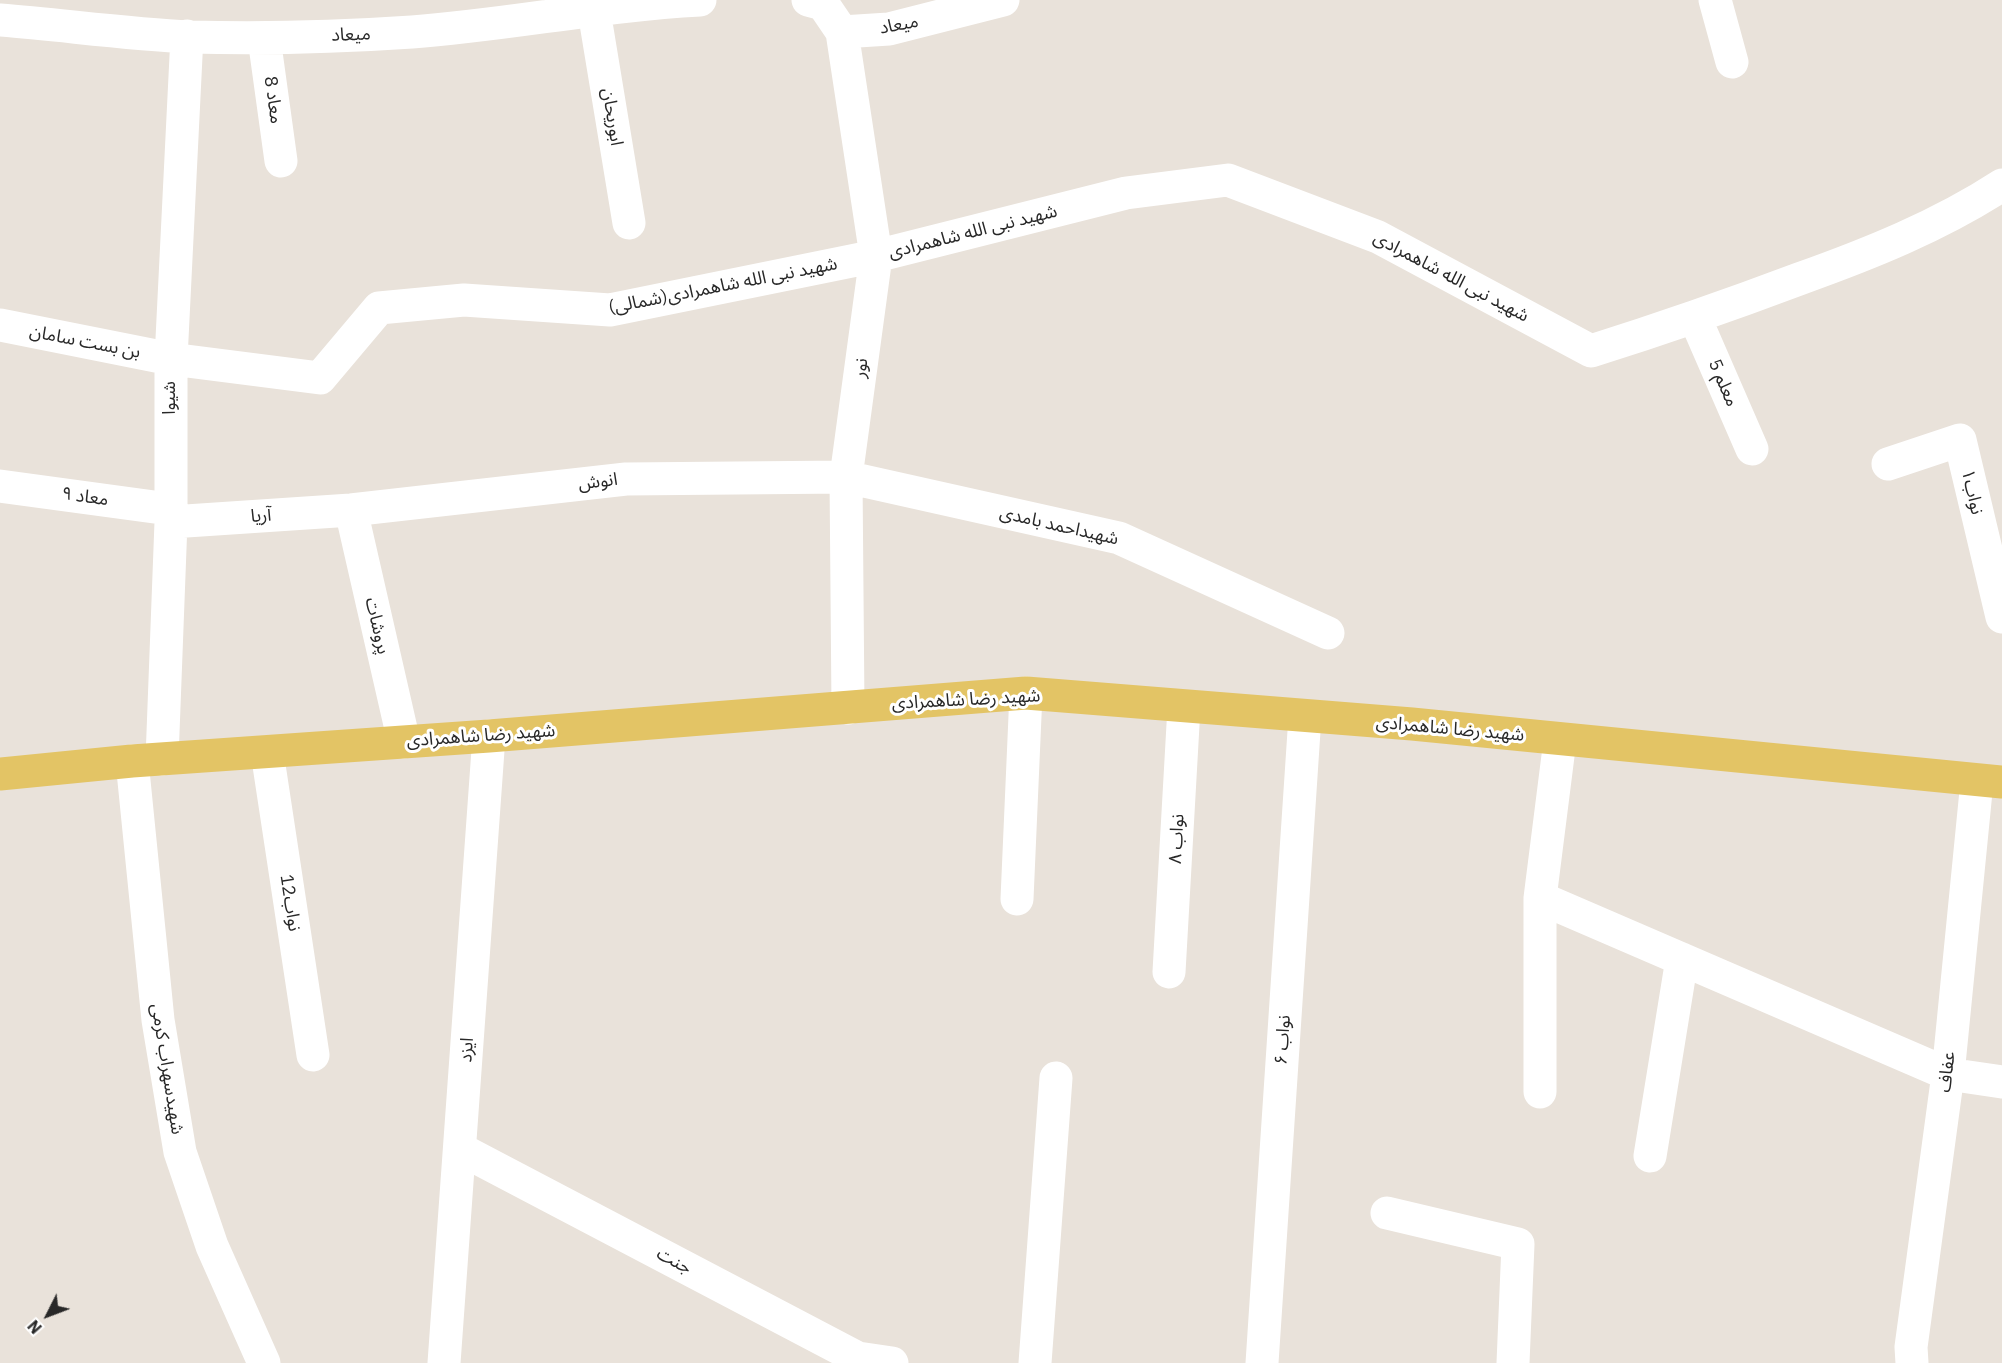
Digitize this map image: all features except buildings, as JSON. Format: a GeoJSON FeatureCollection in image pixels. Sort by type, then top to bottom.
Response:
{"type":"FeatureCollection","features":[{"type":"Feature","properties":{"kind":"main road","name":"شهید رضا شاهمرادی"},"geometry":{"type":"LineString","coordinates":[[0,774],[147,760],[489,736],[1026,693],[1305,716],[1990,781]]}},
{"type":"Feature","properties":{"kind":"street","name":"میعاد"},"geometry":{"type":"LineString","coordinates":[[0,20],[187,36],[264,38],[413,32],[584,8],[700,0]]}},
{"type":"Feature","properties":{"kind":"street","name":"میعاد"},"geometry":{"type":"LineString","coordinates":[[842,32],[889,29],[1003,0]]}},
{"type":"Feature","properties":{"kind":"street"},"geometry":{"type":"LineString","coordinates":[[1715,0],[1732,62]]}},
{"type":"Feature","properties":{"kind":"street"},"geometry":{"type":"LineString","coordinates":[[818,1],[842,32]]}},
{"type":"Feature","properties":{"kind":"street","name":"ابوریحان"},"geometry":{"type":"LineString","coordinates":[[584,8],[629,223]]}},
{"type":"Feature","properties":{"kind":"street","name":"نور"},"geometry":{"type":"LineString","coordinates":[[842,32],[876,256],[846,477],[848,708]]}},
{"type":"Feature","properties":{"kind":"street","name":"شیوا"},"geometry":{"type":"LineString","coordinates":[[147,760],[170,516],[171,359],[187,36]]}},
{"type":"Feature","properties":{"kind":"street","name":"معاد 8"},"geometry":{"type":"LineString","coordinates":[[264,38],[281,161]]}},
{"type":"Feature","properties":{"kind":"street","name":"شهید نبی الله شاهمرادی"},"geometry":{"type":"LineString","coordinates":[[876,256],[1126,194],[1228,180],[1378,237],[1591,351],[1695,318],[1867,254],[1976,202],[2002,185]]}},
{"type":"Feature","properties":{"kind":"street","name":"شهید نبی الله شاهمرادی(شمالی)"},"geometry":{"type":"LineString","coordinates":[[171,359],[320,378],[379,308],[464,300],[610,310],[876,256]]}},
{"type":"Feature","properties":{"kind":"street","name":"معلم 5"},"geometry":{"type":"LineString","coordinates":[[1695,318],[1752,449]]}},
{"type":"Feature","properties":{"kind":"street","name":"بن بست سامان"},"geometry":{"type":"LineString","coordinates":[[0,324],[171,359]]}},
{"type":"Feature","properties":{"kind":"street","name":"نواب۱"},"geometry":{"type":"LineString","coordinates":[[1888,464],[1960,440],[2002,617]]}},
{"type":"Feature","properties":{"kind":"street","name":"انوش"},"geometry":{"type":"LineString","coordinates":[[351,510],[626,478],[846,477]]}},
{"type":"Feature","properties":{"kind":"street","name":"شهیداحمد بامدی"},"geometry":{"type":"LineString","coordinates":[[846,477],[1119,538],[1328,633]]}},
{"type":"Feature","properties":{"kind":"street","name":"معاد ۹"},"geometry":{"type":"LineString","coordinates":[[0,486],[170,516]]}},
{"type":"Feature","properties":{"kind":"street","name":"آریا"},"geometry":{"type":"LineString","coordinates":[[170,516],[351,510]]}},
{"type":"Feature","properties":{"kind":"street","name":"پروشات"},"geometry":{"type":"LineString","coordinates":[[351,510],[404,742]]}},
{"type":"Feature","properties":{"kind":"street"},"geometry":{"type":"LineString","coordinates":[[1017,899],[1026,693]]}},
{"type":"Feature","properties":{"kind":"street","name":"نواب ۸"},"geometry":{"type":"LineString","coordinates":[[1169,972],[1184,706]]}},
{"type":"Feature","properties":{"kind":"street","name":"نواب ۶"},"geometry":{"type":"LineString","coordinates":[[1262,1363],[1305,716]]}},
{"type":"Feature","properties":{"kind":"street","name":"ایزد"},"geometry":{"type":"LineString","coordinates":[[444,1363],[489,736]]}},
{"type":"Feature","properties":{"kind":"street"},"geometry":{"type":"LineString","coordinates":[[1540,1092],[1540,898],[1560,740]]}},
{"type":"Feature","properties":{"kind":"street","name":"نواب12"},"geometry":{"type":"LineString","coordinates":[[267,752],[313,1055]]}},
{"type":"Feature","properties":{"kind":"street","name":"شهیدسهراب کرمی"},"geometry":{"type":"LineString","coordinates":[[147,760],[158,1020],[180,1152],[212,1246],[264,1363]]}},
{"type":"Feature","properties":{"kind":"street","name":"عفاف"},"geometry":{"type":"LineString","coordinates":[[1912,1363],[1911,1347],[1990,781]]}},
{"type":"Feature","properties":{"kind":"street"},"geometry":{"type":"LineString","coordinates":[[1540,898],[1948,1074],[2002,1082]]}},
{"type":"Feature","properties":{"kind":"street"},"geometry":{"type":"LineString","coordinates":[[1650,1156],[1682,960]]}},
{"type":"Feature","properties":{"kind":"street"},"geometry":{"type":"LineString","coordinates":[[1035,1363],[1056,1078]]}},
{"type":"Feature","properties":{"kind":"street","name":"جنت"},"geometry":{"type":"LineString","coordinates":[[460,1149],[858,1358],[892,1363]]}},
{"type":"Feature","properties":{"kind":"street"},"geometry":{"type":"LineString","coordinates":[[1388,1213],[1518,1244],[1513,1363]]}}]}
